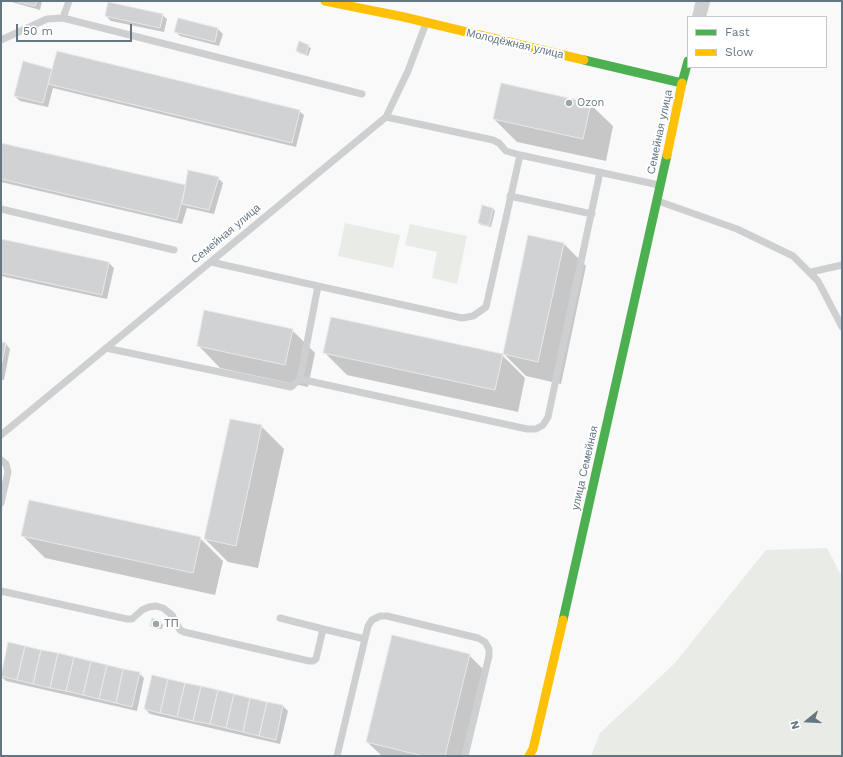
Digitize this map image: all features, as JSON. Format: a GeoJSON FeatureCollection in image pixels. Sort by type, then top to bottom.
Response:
{"type":"FeatureCollection","features":[{"type":"Feature","properties":{"kind":"street","name":"Молодёжная улица"},"geometry":{"type":"LineString","coordinates":[[325,1],[682,83]]}},
{"type":"Feature","properties":{"kind":"street"},"geometry":{"type":"LineString","coordinates":[[699,16],[703,1]]}},
{"type":"Feature","properties":{"kind":"street"},"geometry":{"type":"LineString","coordinates":[[682,83],[687,65]]}},
{"type":"Feature","properties":{"kind":"street","name":"Семейная улица"},"geometry":{"type":"LineString","coordinates":[[661,185],[682,83]]}},
{"type":"Feature","properties":{"kind":"street","name":"улица Семейная"},"geometry":{"type":"LineString","coordinates":[[530,756],[533,749],[661,185]]}},
{"type":"Feature","properties":{"kind":"lane"},"geometry":{"type":"LineString","coordinates":[[63,18],[68,1]]}},
{"type":"Feature","properties":{"kind":"lane"},"geometry":{"type":"LineString","coordinates":[[1,40],[47,19],[63,18],[362,94]]}},
{"type":"Feature","properties":{"kind":"lane","name":"Семейная улица"},"geometry":{"type":"LineString","coordinates":[[1,435],[386,117],[408,71],[426,23]]}},
{"type":"Feature","properties":{"kind":"lane"},"geometry":{"type":"LineString","coordinates":[[386,117],[493,140],[499,143],[506,151],[520,155],[661,185]]}},
{"type":"Feature","properties":{"kind":"lane"},"geometry":{"type":"LineString","coordinates":[[211,262],[462,318],[473,316],[486,307],[520,155]]}},
{"type":"Feature","properties":{"kind":"lane"},"geometry":{"type":"LineString","coordinates":[[300,379],[527,429],[536,429],[544,425],[548,417],[600,172]]}},
{"type":"Feature","properties":{"kind":"lane"},"geometry":{"type":"LineString","coordinates":[[510,196],[592,214]]}},
{"type":"Feature","properties":{"kind":"lane"},"geometry":{"type":"LineString","coordinates":[[657,201],[738,229],[793,256],[811,272],[818,281],[842,327]]}},
{"type":"Feature","properties":{"kind":"lane"},"geometry":{"type":"LineString","coordinates":[[1,209],[174,250]]}},
{"type":"Feature","properties":{"kind":"lane"},"geometry":{"type":"LineString","coordinates":[[811,272],[842,265]]}},
{"type":"Feature","properties":{"kind":"lane"},"geometry":{"type":"LineString","coordinates":[[106,348],[291,388],[300,379],[318,286]]}},
{"type":"Feature","properties":{"kind":"lane"},"geometry":{"type":"LineString","coordinates":[[1,460],[7,467],[8,472],[1,503]]}},
{"type":"Feature","properties":{"kind":"lane"},"geometry":{"type":"LineString","coordinates":[[1,591],[127,619],[132,619],[142,610],[156,606],[163,608],[172,614],[180,630],[184,632],[309,661],[316,659],[323,629]]}},
{"type":"Feature","properties":{"kind":"lane"},"geometry":{"type":"LineString","coordinates":[[337,756],[368,626],[372,620],[380,616],[387,616],[478,638],[485,642],[489,649],[490,656],[465,756]]}},
{"type":"Feature","properties":{"kind":"lane"},"geometry":{"type":"LineString","coordinates":[[280,618],[365,639]]}},
{"type":"Feature","properties":{"kind":"shaded area"},"geometry":{"type":"Polygon","coordinates":[[[345,223],[400,235],[393,268],[338,256],[345,223]]]}},
{"type":"Feature","properties":{"kind":"shaded area"},"geometry":{"type":"Polygon","coordinates":[[[410,224],[467,236],[457,284],[432,278],[437,252],[405,245],[410,224]]]}},
{"type":"Feature","properties":{"kind":"shaded area"},"geometry":{"type":"Polygon","coordinates":[[[827,548],[842,577],[842,756],[591,756],[600,733],[674,664],[766,550],[827,548]]]}},
{"type":"Feature","properties":{"kind":"building"},"geometry":{"type":"Polygon","coordinates":[[[15,1],[37,1],[35,6],[15,1]]]}},
{"type":"Feature","properties":{"kind":"building"},"geometry":{"type":"Polygon","coordinates":[[[108,2],[163,14],[160,28],[105,16],[108,2]]]}},
{"type":"Feature","properties":{"kind":"building"},"geometry":{"type":"Polygon","coordinates":[[[178,18],[218,28],[215,42],[174,32],[178,18]]]}},
{"type":"Feature","properties":{"kind":"building"},"geometry":{"type":"Polygon","coordinates":[[[299,41],[309,45],[306,55],[296,51],[299,41]]]}},
{"type":"Feature","properties":{"kind":"building"},"geometry":{"type":"Polygon","coordinates":[[[57,51],[300,110],[292,143],[48,84],[57,51]]]}},
{"type":"Feature","properties":{"kind":"building"},"geometry":{"type":"Polygon","coordinates":[[[23,61],[52,69],[43,103],[14,96],[23,61]]]}},
{"type":"Feature","properties":{"kind":"building"},"geometry":{"type":"Polygon","coordinates":[[[501,83],[591,103],[583,139],[493,119],[501,83]]]}},
{"type":"Feature","properties":{"kind":"building"},"geometry":{"type":"Polygon","coordinates":[[[1,143],[186,185],[177,220],[1,179],[1,143]]]}},
{"type":"Feature","properties":{"kind":"building"},"geometry":{"type":"Polygon","coordinates":[[[188,170],[219,177],[209,210],[182,204],[188,170]]]}},
{"type":"Feature","properties":{"kind":"building"},"geometry":{"type":"Polygon","coordinates":[[[482,205],[493,208],[489,226],[478,223],[482,205]]]}},
{"type":"Feature","properties":{"kind":"building"},"geometry":{"type":"Polygon","coordinates":[[[528,235],[564,243],[538,362],[503,354],[528,235]]]}},
{"type":"Feature","properties":{"kind":"building"},"geometry":{"type":"Polygon","coordinates":[[[1,239],[109,262],[102,295],[1,273],[1,239]]]}},
{"type":"Feature","properties":{"kind":"building"},"geometry":{"type":"Polygon","coordinates":[[[204,310],[293,329],[285,365],[197,346],[204,310]]]}},
{"type":"Feature","properties":{"kind":"building"},"geometry":{"type":"Polygon","coordinates":[[[331,317],[503,354],[495,390],[323,353],[331,317]]]}},
{"type":"Feature","properties":{"kind":"building"},"geometry":{"type":"Polygon","coordinates":[[[1,342],[6,343],[1,367],[1,342]]]}},
{"type":"Feature","properties":{"kind":"building"},"geometry":{"type":"Polygon","coordinates":[[[230,419],[262,425],[236,546],[204,539],[230,419]]]}},
{"type":"Feature","properties":{"kind":"building"},"geometry":{"type":"Polygon","coordinates":[[[29,500],[201,537],[193,573],[21,536],[29,500]]]}},
{"type":"Feature","properties":{"kind":"building","name":"ТП"},"geometry":{"type":"Polygon","coordinates":[[[152,618],[161,622],[160,628],[150,626],[152,618]]]}},
{"type":"Feature","properties":{"kind":"building"},"geometry":{"type":"Polygon","coordinates":[[[392,635],[470,654],[445,756],[423,756],[366,742],[392,635]]]}},
{"type":"Feature","properties":{"kind":"building"},"geometry":{"type":"Polygon","coordinates":[[[8,642],[25,646],[17,680],[1,676],[8,642]]]}},
{"type":"Feature","properties":{"kind":"building"},"geometry":{"type":"Polygon","coordinates":[[[25,646],[41,650],[33,684],[17,680],[25,646]]]}},
{"type":"Feature","properties":{"kind":"building"},"geometry":{"type":"Polygon","coordinates":[[[41,650],[58,653],[50,688],[33,684],[41,650]]]}},
{"type":"Feature","properties":{"kind":"building"},"geometry":{"type":"Polygon","coordinates":[[[58,653],[74,657],[66,691],[50,688],[58,653]]]}},
{"type":"Feature","properties":{"kind":"building"},"geometry":{"type":"Polygon","coordinates":[[[74,657],[91,661],[83,695],[66,691],[74,657]]]}},
{"type":"Feature","properties":{"kind":"building"},"geometry":{"type":"Polygon","coordinates":[[[91,661],[107,665],[99,699],[83,695],[91,661]]]}},
{"type":"Feature","properties":{"kind":"building"},"geometry":{"type":"Polygon","coordinates":[[[107,665],[123,669],[116,703],[99,699],[107,665]]]}},
{"type":"Feature","properties":{"kind":"building"},"geometry":{"type":"Polygon","coordinates":[[[123,669],[140,672],[132,707],[116,703],[123,669]]]}},
{"type":"Feature","properties":{"kind":"building"},"geometry":{"type":"Polygon","coordinates":[[[152,675],[168,679],[160,713],[144,709],[152,675]]]}},
{"type":"Feature","properties":{"kind":"building"},"geometry":{"type":"Polygon","coordinates":[[[168,679],[185,683],[177,717],[160,713],[168,679]]]}},
{"type":"Feature","properties":{"kind":"building"},"geometry":{"type":"Polygon","coordinates":[[[185,683],[201,686],[193,721],[177,717],[185,683]]]}},
{"type":"Feature","properties":{"kind":"building"},"geometry":{"type":"Polygon","coordinates":[[[201,686],[218,690],[210,724],[193,721],[201,686]]]}},
{"type":"Feature","properties":{"kind":"building"},"geometry":{"type":"Polygon","coordinates":[[[218,690],[234,694],[226,728],[210,724],[218,690]]]}},
{"type":"Feature","properties":{"kind":"building"},"geometry":{"type":"Polygon","coordinates":[[[234,694],[250,698],[243,732],[226,728],[234,694]]]}},
{"type":"Feature","properties":{"kind":"building"},"geometry":{"type":"Polygon","coordinates":[[[250,698],[267,702],[259,736],[243,732],[250,698]]]}},
{"type":"Feature","properties":{"kind":"building"},"geometry":{"type":"Polygon","coordinates":[[[267,702],[283,705],[276,740],[259,736],[267,702]]]}},
{"type":"Feature","properties":{"kind":"traffic: fast"},"geometry":{"type":"LineString","coordinates":[[584,60],[682,83],[687,65]]}},
{"type":"Feature","properties":{"kind":"traffic: fast"},"geometry":{"type":"LineString","coordinates":[[563,620],[667,155]]}},
{"type":"Feature","properties":{"kind":"traffic: slow"},"geometry":{"type":"LineString","coordinates":[[325,1],[404,17],[584,60]]}},
{"type":"Feature","properties":{"kind":"traffic: slow"},"geometry":{"type":"LineString","coordinates":[[667,155],[682,83]]}},
{"type":"Feature","properties":{"kind":"traffic: slow"},"geometry":{"type":"LineString","coordinates":[[529,756],[533,749],[563,620]]}},
{"type":"Feature","properties":{"kind":"place","name":"Ozon"},"geometry":{"type":"Point","coordinates":[569,103]}},
{"type":"Feature","properties":{"kind":"place","name":"ТП"},"geometry":{"type":"Point","coordinates":[156,624]}}]}
